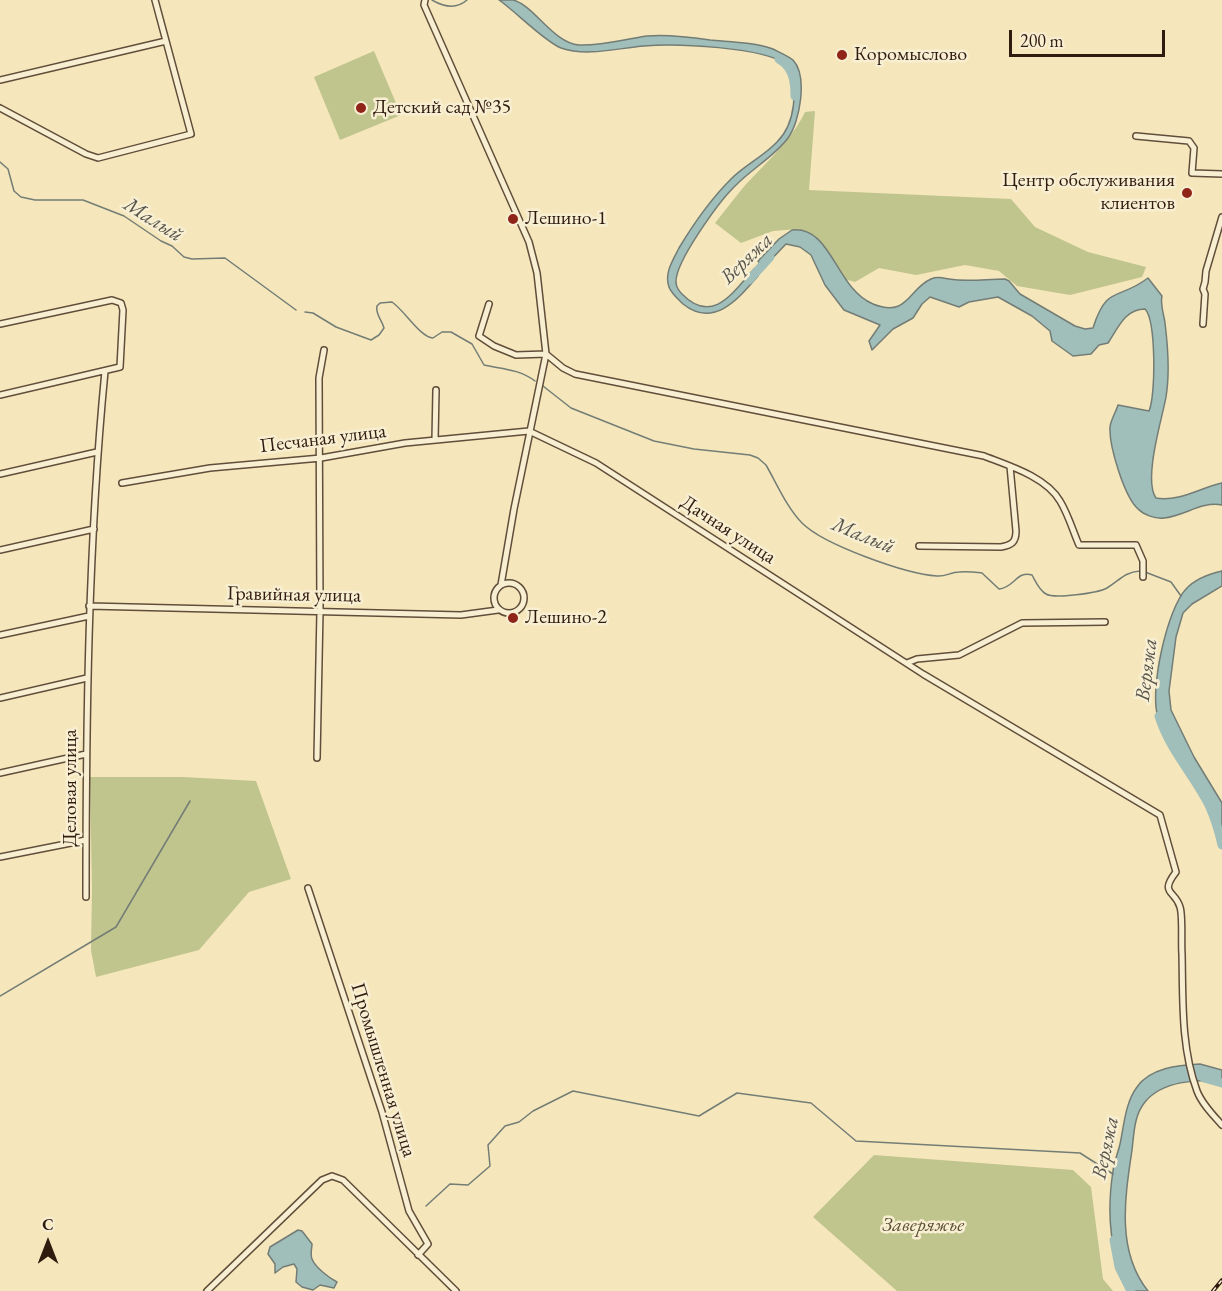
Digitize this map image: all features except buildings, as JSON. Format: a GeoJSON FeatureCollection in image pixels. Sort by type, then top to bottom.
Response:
{"type":"FeatureCollection","features":[{"type":"Feature","properties":{"kind":"street"},"geometry":{"type":"LineString","coordinates":[[0,108],[86,154],[98,158],[191,134],[155,0]]}},
{"type":"Feature","properties":{"kind":"street"},"geometry":{"type":"LineString","coordinates":[[425,0],[424,5],[441,46],[529,242],[537,273],[546,354],[529,430],[501,585],[494,596],[498,610],[506,614],[514,613],[524,603],[524,596],[517,585],[508,583],[501,585]]}},
{"type":"Feature","properties":{"kind":"street"},"geometry":{"type":"LineString","coordinates":[[0,80],[166,41]]}},
{"type":"Feature","properties":{"kind":"street"},"geometry":{"type":"LineString","coordinates":[[1136,136],[1189,141],[1194,148],[1192,172],[1222,174]]}},
{"type":"Feature","properties":{"kind":"street"},"geometry":{"type":"LineString","coordinates":[[1203,324],[1205,294],[1203,290],[1206,271],[1222,218]]}},
{"type":"Feature","properties":{"kind":"street"},"geometry":{"type":"LineString","coordinates":[[0,324],[112,300],[117,301],[123,310],[120,367],[0,395]]}},
{"type":"Feature","properties":{"kind":"street"},"geometry":{"type":"LineString","coordinates":[[489,304],[479,336],[494,346],[516,355],[546,354],[563,368],[586,377],[637,385],[984,456],[1010,466],[1044,482],[1060,501],[1080,545],[1136,545],[1143,561],[1143,577]]}},
{"type":"Feature","properties":{"kind":"street"},"geometry":{"type":"LineString","coordinates":[[317,758],[321,458],[319,378],[324,350]]}},
{"type":"Feature","properties":{"kind":"street","name":"Деловая улица"},"geometry":{"type":"LineString","coordinates":[[86,897],[89,606],[105,371]]}},
{"type":"Feature","properties":{"kind":"street"},"geometry":{"type":"LineString","coordinates":[[435,440],[436,390]]}},
{"type":"Feature","properties":{"kind":"street","name":"Песчаная улица"},"geometry":{"type":"LineString","coordinates":[[122,483],[210,468],[321,458],[405,443],[529,430]]}},
{"type":"Feature","properties":{"kind":"street","name":"Дачная улица"},"geometry":{"type":"LineString","coordinates":[[529,430],[596,463],[907,663],[1160,815],[1176,872],[1168,881],[1168,889],[1180,907],[1182,1016],[1187,1051],[1198,1092],[1207,1108],[1222,1125]]}},
{"type":"Feature","properties":{"kind":"street"},"geometry":{"type":"LineString","coordinates":[[0,474],[98,452]]}},
{"type":"Feature","properties":{"kind":"street"},"geometry":{"type":"LineString","coordinates":[[919,546],[1001,547],[1014,542],[1016,531],[1010,466]]}},
{"type":"Feature","properties":{"kind":"street"},"geometry":{"type":"LineString","coordinates":[[0,550],[94,529]]}},
{"type":"Feature","properties":{"kind":"street","name":"Гравийная улица"},"geometry":{"type":"LineString","coordinates":[[89,606],[461,615],[498,610]]}},
{"type":"Feature","properties":{"kind":"street"},"geometry":{"type":"LineString","coordinates":[[0,635],[89,616]]}},
{"type":"Feature","properties":{"kind":"street"},"geometry":{"type":"LineString","coordinates":[[907,663],[917,659],[959,655],[1022,623],[1105,622]]}},
{"type":"Feature","properties":{"kind":"street"},"geometry":{"type":"LineString","coordinates":[[0,698],[87,678]]}},
{"type":"Feature","properties":{"kind":"street"},"geometry":{"type":"LineString","coordinates":[[0,773],[86,754]]}},
{"type":"Feature","properties":{"kind":"street"},"geometry":{"type":"LineString","coordinates":[[0,857],[86,840]]}},
{"type":"Feature","properties":{"kind":"street","name":"Промышленная улица"},"geometry":{"type":"LineString","coordinates":[[308,888],[382,1112],[409,1211],[428,1244],[418,1256]]}},
{"type":"Feature","properties":{"kind":"street"},"geometry":{"type":"LineString","coordinates":[[207,1291],[322,1180],[332,1176],[343,1180],[456,1291]]}},
{"type":"Feature","properties":{"kind":"green space"},"geometry":{"type":"Polygon","coordinates":[[[374,51],[401,115],[340,140],[314,77],[374,51]]]}},
{"type":"Feature","properties":{"kind":"green space"},"geometry":{"type":"Polygon","coordinates":[[[815,111],[809,190],[1011,199],[1035,227],[1088,252],[1146,267],[1142,277],[1070,295],[1017,286],[999,271],[965,265],[916,275],[879,268],[855,282],[844,279],[818,239],[798,229],[773,231],[741,243],[715,223],[742,189],[792,134],[805,112],[815,111]]]}},
{"type":"Feature","properties":{"kind":"green space"},"geometry":{"type":"Polygon","coordinates":[[[90,777],[183,777],[256,781],[291,879],[249,892],[199,950],[96,977],[91,950],[90,777]]]}},
{"type":"Feature","properties":{"kind":"green space","name":"Заверяжье"},"geometry":{"type":"Polygon","coordinates":[[[874,1155],[1073,1170],[1091,1187],[1103,1279],[1113,1291],[897,1291],[813,1217],[874,1155]]]}},
{"type":"Feature","properties":{"kind":"water"},"geometry":{"type":"Polygon","coordinates":[[[499,0],[513,0],[521,3],[561,38],[579,45],[647,36],[679,36],[758,45],[773,49],[793,60],[798,67],[801,99],[792,131],[776,151],[727,195],[690,247],[678,273],[676,284],[680,292],[693,303],[704,307],[722,302],[754,269],[758,276],[725,308],[705,313],[694,311],[683,304],[671,291],[668,272],[685,239],[716,195],[736,174],[772,147],[783,134],[791,116],[794,95],[788,65],[760,54],[697,46],[658,45],[592,52],[571,51],[554,45],[499,0]]]}},
{"type":"Feature","properties":{"kind":"water"},"geometry":{"type":"Polygon","coordinates":[[[792,230],[805,231],[816,238],[860,296],[873,304],[885,307],[901,305],[923,284],[934,278],[1005,279],[1020,294],[1075,326],[1085,329],[1093,328],[1098,314],[1109,299],[1148,278],[1162,296],[1168,360],[1166,397],[1152,464],[1153,489],[1156,498],[1165,499],[1222,483],[1222,505],[1207,505],[1171,517],[1153,517],[1143,513],[1133,503],[1118,470],[1110,427],[1118,405],[1149,411],[1151,402],[1153,342],[1149,316],[1145,309],[1132,312],[1127,316],[1108,343],[1099,345],[1091,354],[1073,356],[1052,341],[1050,331],[1032,316],[998,297],[969,302],[959,307],[930,297],[922,304],[913,318],[893,329],[872,350],[869,341],[880,325],[844,310],[825,285],[811,255],[800,247],[786,244],[763,268],[758,261],[779,239],[792,230]]]}},
{"type":"Feature","properties":{"kind":"water"},"geometry":{"type":"Polygon","coordinates":[[[1222,571],[1222,586],[1192,604],[1183,613],[1176,637],[1169,691],[1171,710],[1194,757],[1222,803],[1222,838],[1215,811],[1184,766],[1161,725],[1156,705],[1156,689],[1166,631],[1179,599],[1194,582],[1222,571]]]}},
{"type":"Feature","properties":{"kind":"water"},"geometry":{"type":"Polygon","coordinates":[[[1200,1064],[1222,1070],[1222,1081],[1191,1081],[1161,1090],[1145,1102],[1137,1119],[1127,1186],[1125,1223],[1131,1259],[1148,1291],[1133,1291],[1118,1264],[1110,1218],[1111,1186],[1127,1107],[1137,1087],[1149,1076],[1165,1069],[1200,1064]]]}},
{"type":"Feature","properties":{"kind":"water"},"geometry":{"type":"Polygon","coordinates":[[[298,1230],[302,1231],[312,1244],[311,1257],[316,1265],[337,1282],[334,1288],[320,1285],[313,1290],[302,1287],[296,1282],[297,1269],[294,1264],[283,1267],[275,1273],[275,1264],[268,1254],[270,1247],[298,1230]]]}},
{"type":"Feature","properties":{"kind":"waterway"},"geometry":{"type":"LineString","coordinates":[[432,0],[450,6],[459,5],[467,0]]}},
{"type":"Feature","properties":{"kind":"waterway","name":"Веряжа"},"geometry":{"type":"LineString","coordinates":[[779,59],[784,62],[792,75],[795,96]]}},
{"type":"Feature","properties":{"kind":"waterway","name":"Малый"},"geometry":{"type":"LineString","coordinates":[[0,162],[8,169],[14,191],[21,197],[35,200],[83,200],[124,216],[172,246],[184,257],[192,259],[225,258],[296,310]]}},
{"type":"Feature","properties":{"kind":"waterway","name":"Веряжа"},"geometry":{"type":"LineString","coordinates":[[749,280],[770,257]]}},
{"type":"Feature","properties":{"kind":"waterway","name":"Малый"},"geometry":{"type":"LineString","coordinates":[[305,312],[313,313],[336,327],[371,340],[384,328],[377,306],[380,303],[392,302],[428,337],[433,338],[442,332],[451,332],[472,344],[484,365],[517,372],[535,381]]}},
{"type":"Feature","properties":{"kind":"waterway","name":"Малый"},"geometry":{"type":"LineString","coordinates":[[543,386],[571,408],[654,441],[758,458],[766,465],[787,503],[802,523],[813,532],[846,549],[886,564],[937,576],[962,572],[982,573],[999,589],[1027,574],[1032,575],[1046,594],[1058,596],[1102,590],[1126,575],[1140,571]]}},
{"type":"Feature","properties":{"kind":"waterway","name":"Малый"},"geometry":{"type":"LineString","coordinates":[[1145,572],[1171,582],[1181,596]]}},
{"type":"Feature","properties":{"kind":"waterway","name":"Веряжа"},"geometry":{"type":"LineString","coordinates":[[1159,716],[1175,751],[1209,805],[1222,845]]}},
{"type":"Feature","properties":{"kind":"waterway"},"geometry":{"type":"LineString","coordinates":[[0,996],[116,927],[190,801]]}},
{"type":"Feature","properties":{"kind":"waterway","name":"Веряжа"},"geometry":{"type":"LineString","coordinates":[[1204,1078],[1222,1083]]}},
{"type":"Feature","properties":{"kind":"waterway"},"geometry":{"type":"LineString","coordinates":[[426,1206],[450,1184],[468,1185],[490,1166],[488,1145],[505,1126],[519,1122],[533,1111],[573,1091],[699,1116],[737,1093],[811,1103],[856,1141],[1080,1153],[1113,1174]]}},
{"type":"Feature","properties":{"kind":"waterway","name":"Веряжа"},"geometry":{"type":"LineString","coordinates":[[1114,1240],[1119,1267],[1131,1291]]}},
{"type":"Feature","properties":{"kind":"railway"},"geometry":{"type":"LineString","coordinates":[[1213,1291],[1222,1280]]}},
{"type":"Feature","properties":{"kind":"place","name":"Коромыслово"},"geometry":{"type":"Point","coordinates":[842,55]}},
{"type":"Feature","properties":{"kind":"place","name":"Детский сад №35"},"geometry":{"type":"Point","coordinates":[361,108]}},
{"type":"Feature","properties":{"kind":"place","name":"Центр обслуживания клиентов"},"geometry":{"type":"Point","coordinates":[1187,193]}},
{"type":"Feature","properties":{"kind":"place","name":"Лешино-1"},"geometry":{"type":"Point","coordinates":[513,219]}},
{"type":"Feature","properties":{"kind":"place","name":"Лешино-2"},"geometry":{"type":"Point","coordinates":[513,618]}}]}
